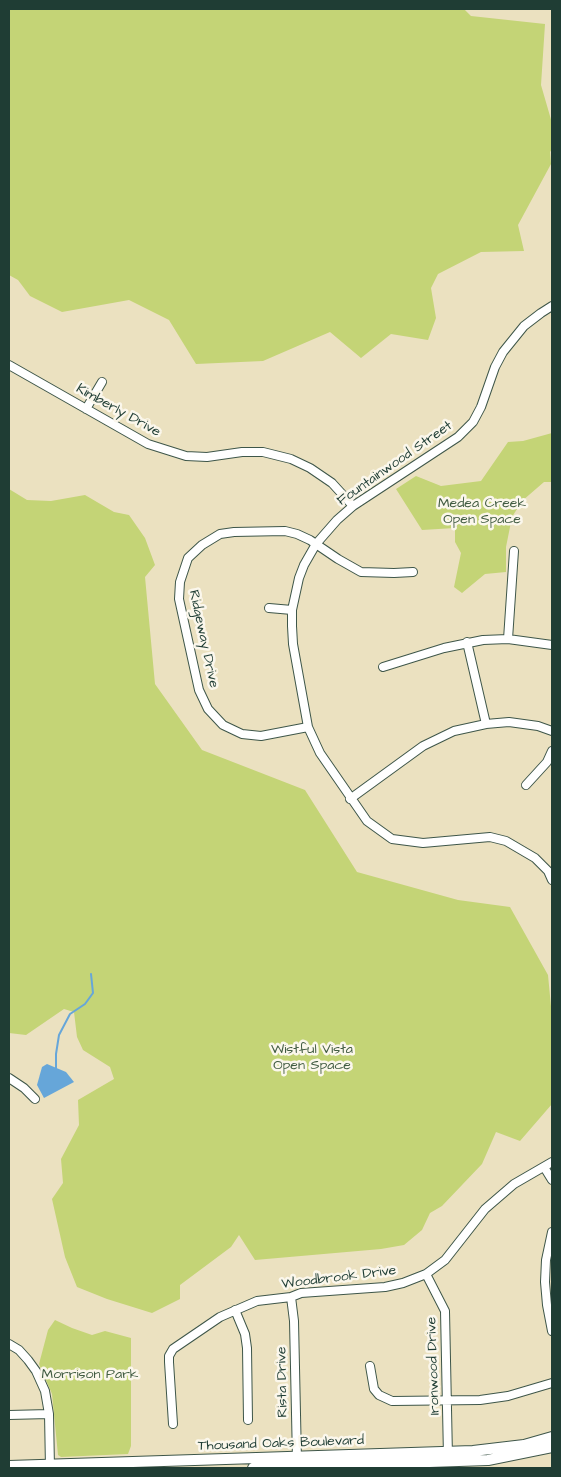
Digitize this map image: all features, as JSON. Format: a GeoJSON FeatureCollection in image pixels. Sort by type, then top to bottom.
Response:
{"type":"FeatureCollection","features":[{"type":"Feature","properties":{"kind":"main road","name":"Thousand Oaks Boulevard"},"geometry":{"type":"LineString","coordinates":[[9,1466],[297,1462],[448,1457],[505,1448],[552,1437]]}},
{"type":"Feature","properties":{"kind":"main road","name":"Thousand Oaks Boulevard"},"geometry":{"type":"LineString","coordinates":[[448,1457],[488,1464],[552,1447]]}},
{"type":"Feature","properties":{"kind":"main road","name":"Thousand Oaks Boulevard"},"geometry":{"type":"LineString","coordinates":[[253,1468],[297,1462]]}},
{"type":"Feature","properties":{"kind":"street","name":"Fountainwood Street"},"geometry":{"type":"LineString","coordinates":[[550,869],[522,849],[506,841],[490,838],[423,843],[392,839],[367,822],[320,753],[308,727],[293,644],[292,610],[304,565],[316,544],[353,506],[458,437],[473,422],[503,352],[524,326],[541,312],[552,306]]}},
{"type":"Feature","properties":{"kind":"street","name":"Kimberly Drive"},"geometry":{"type":"LineString","coordinates":[[9,365],[148,444],[175,454],[207,457],[242,452],[263,452],[291,459],[310,468],[332,483],[353,506]]}},
{"type":"Feature","properties":{"kind":"street"},"geometry":{"type":"LineString","coordinates":[[86,409],[102,382]]}},
{"type":"Feature","properties":{"kind":"street","name":"Ridgeway Drive"},"geometry":{"type":"LineString","coordinates":[[308,727],[261,736],[242,734],[223,726],[208,709],[199,690],[179,599],[180,582],[188,558],[202,545],[220,534],[285,531],[297,534],[316,544],[361,572],[413,572]]}},
{"type":"Feature","properties":{"kind":"street"},"geometry":{"type":"LineString","coordinates":[[508,639],[514,551]]}},
{"type":"Feature","properties":{"kind":"street"},"geometry":{"type":"LineString","coordinates":[[270,608],[292,610]]}},
{"type":"Feature","properties":{"kind":"street"},"geometry":{"type":"LineString","coordinates":[[383,667],[467,642],[508,639],[552,645]]}},
{"type":"Feature","properties":{"kind":"street"},"geometry":{"type":"LineString","coordinates":[[467,642],[486,724]]}},
{"type":"Feature","properties":{"kind":"street"},"geometry":{"type":"LineString","coordinates":[[350,799],[423,746],[454,731],[486,724],[509,722],[538,726],[552,731]]}},
{"type":"Feature","properties":{"kind":"street"},"geometry":{"type":"LineString","coordinates":[[526,785],[546,762],[552,751]]}},
{"type":"Feature","properties":{"kind":"street"},"geometry":{"type":"LineString","coordinates":[[550,869],[552,880]]}},
{"type":"Feature","properties":{"kind":"street"},"geometry":{"type":"LineString","coordinates":[[9,1078],[24,1088],[34,1099]]}},
{"type":"Feature","properties":{"kind":"street","name":"Woodbrook Drive"},"geometry":{"type":"LineString","coordinates":[[173,1424],[169,1362],[171,1352],[220,1317],[257,1301],[291,1298],[301,1293],[385,1287],[403,1283],[426,1274],[445,1260],[485,1209],[514,1184],[552,1162]]}},
{"type":"Feature","properties":{"kind":"street"},"geometry":{"type":"LineString","coordinates":[[544,1166],[552,1180]]}},
{"type":"Feature","properties":{"kind":"street"},"geometry":{"type":"LineString","coordinates":[[552,1232],[546,1260],[545,1282],[552,1331]]}},
{"type":"Feature","properties":{"kind":"street","name":"Ironwood Drive"},"geometry":{"type":"LineString","coordinates":[[426,1274],[445,1311],[448,1457]]}},
{"type":"Feature","properties":{"kind":"street","name":"Rista Drive"},"geometry":{"type":"LineString","coordinates":[[291,1298],[294,1321],[297,1462]]}},
{"type":"Feature","properties":{"kind":"street"},"geometry":{"type":"LineString","coordinates":[[235,1310],[245,1334],[247,1348],[248,1420]]}},
{"type":"Feature","properties":{"kind":"street"},"geometry":{"type":"LineString","coordinates":[[9,1344],[19,1350],[36,1371],[45,1391],[49,1414],[50,1466]]}},
{"type":"Feature","properties":{"kind":"street"},"geometry":{"type":"LineString","coordinates":[[370,1366],[374,1388],[379,1395],[392,1401],[480,1400],[508,1396],[552,1383]]}},
{"type":"Feature","properties":{"kind":"street"},"geometry":{"type":"LineString","coordinates":[[9,1415],[49,1414]]}},
{"type":"Feature","properties":{"kind":"green space"},"geometry":{"type":"Polygon","coordinates":[[[9,9],[464,9],[471,16],[545,24],[541,85],[552,123],[551,164],[518,225],[524,251],[481,252],[438,274],[431,288],[436,318],[428,340],[391,334],[361,358],[330,332],[263,361],[196,364],[169,320],[129,300],[62,312],[30,296],[18,280],[9,275],[9,9]]]}},
{"type":"Feature","properties":{"kind":"green space","name":"Medea Creek Open Space"},"geometry":{"type":"Polygon","coordinates":[[[552,433],[552,482],[544,482],[522,501],[512,517],[506,547],[506,572],[485,574],[462,593],[454,587],[461,553],[455,542],[455,528],[422,530],[396,489],[416,476],[441,486],[481,481],[508,442],[523,441],[552,433]]]}},
{"type":"Feature","properties":{"kind":"green space","name":"Wistful Vista Open Space"},"geometry":{"type":"Polygon","coordinates":[[[9,489],[27,500],[51,501],[85,495],[114,512],[129,515],[145,538],[155,565],[145,577],[155,684],[202,750],[305,790],[357,872],[458,900],[510,907],[548,975],[552,1017],[552,1104],[520,1141],[496,1132],[482,1164],[442,1206],[430,1213],[422,1230],[404,1245],[381,1249],[255,1260],[239,1235],[231,1247],[180,1285],[180,1299],[152,1313],[107,1299],[77,1287],[65,1257],[52,1199],[63,1183],[61,1159],[79,1125],[78,1100],[114,1079],[110,1067],[83,1050],[77,1037],[74,1012],[64,1009],[26,1035],[9,1033],[9,489]]]}},
{"type":"Feature","properties":{"kind":"green space","name":"Morrison Park"},"geometry":{"type":"Polygon","coordinates":[[[55,1320],[92,1335],[105,1331],[131,1338],[131,1446],[128,1454],[61,1457],[58,1455],[52,1394],[39,1364],[48,1330],[55,1320]]]}},
{"type":"Feature","properties":{"kind":"water"},"geometry":{"type":"Polygon","coordinates":[[[47,1064],[66,1072],[74,1082],[44,1098],[37,1085],[42,1067],[47,1064]]]}},
{"type":"Feature","properties":{"kind":"waterway"},"geometry":{"type":"LineString","coordinates":[[56,1068],[59,1035],[70,1014],[85,1004],[93,993],[91,974]]}}]}
